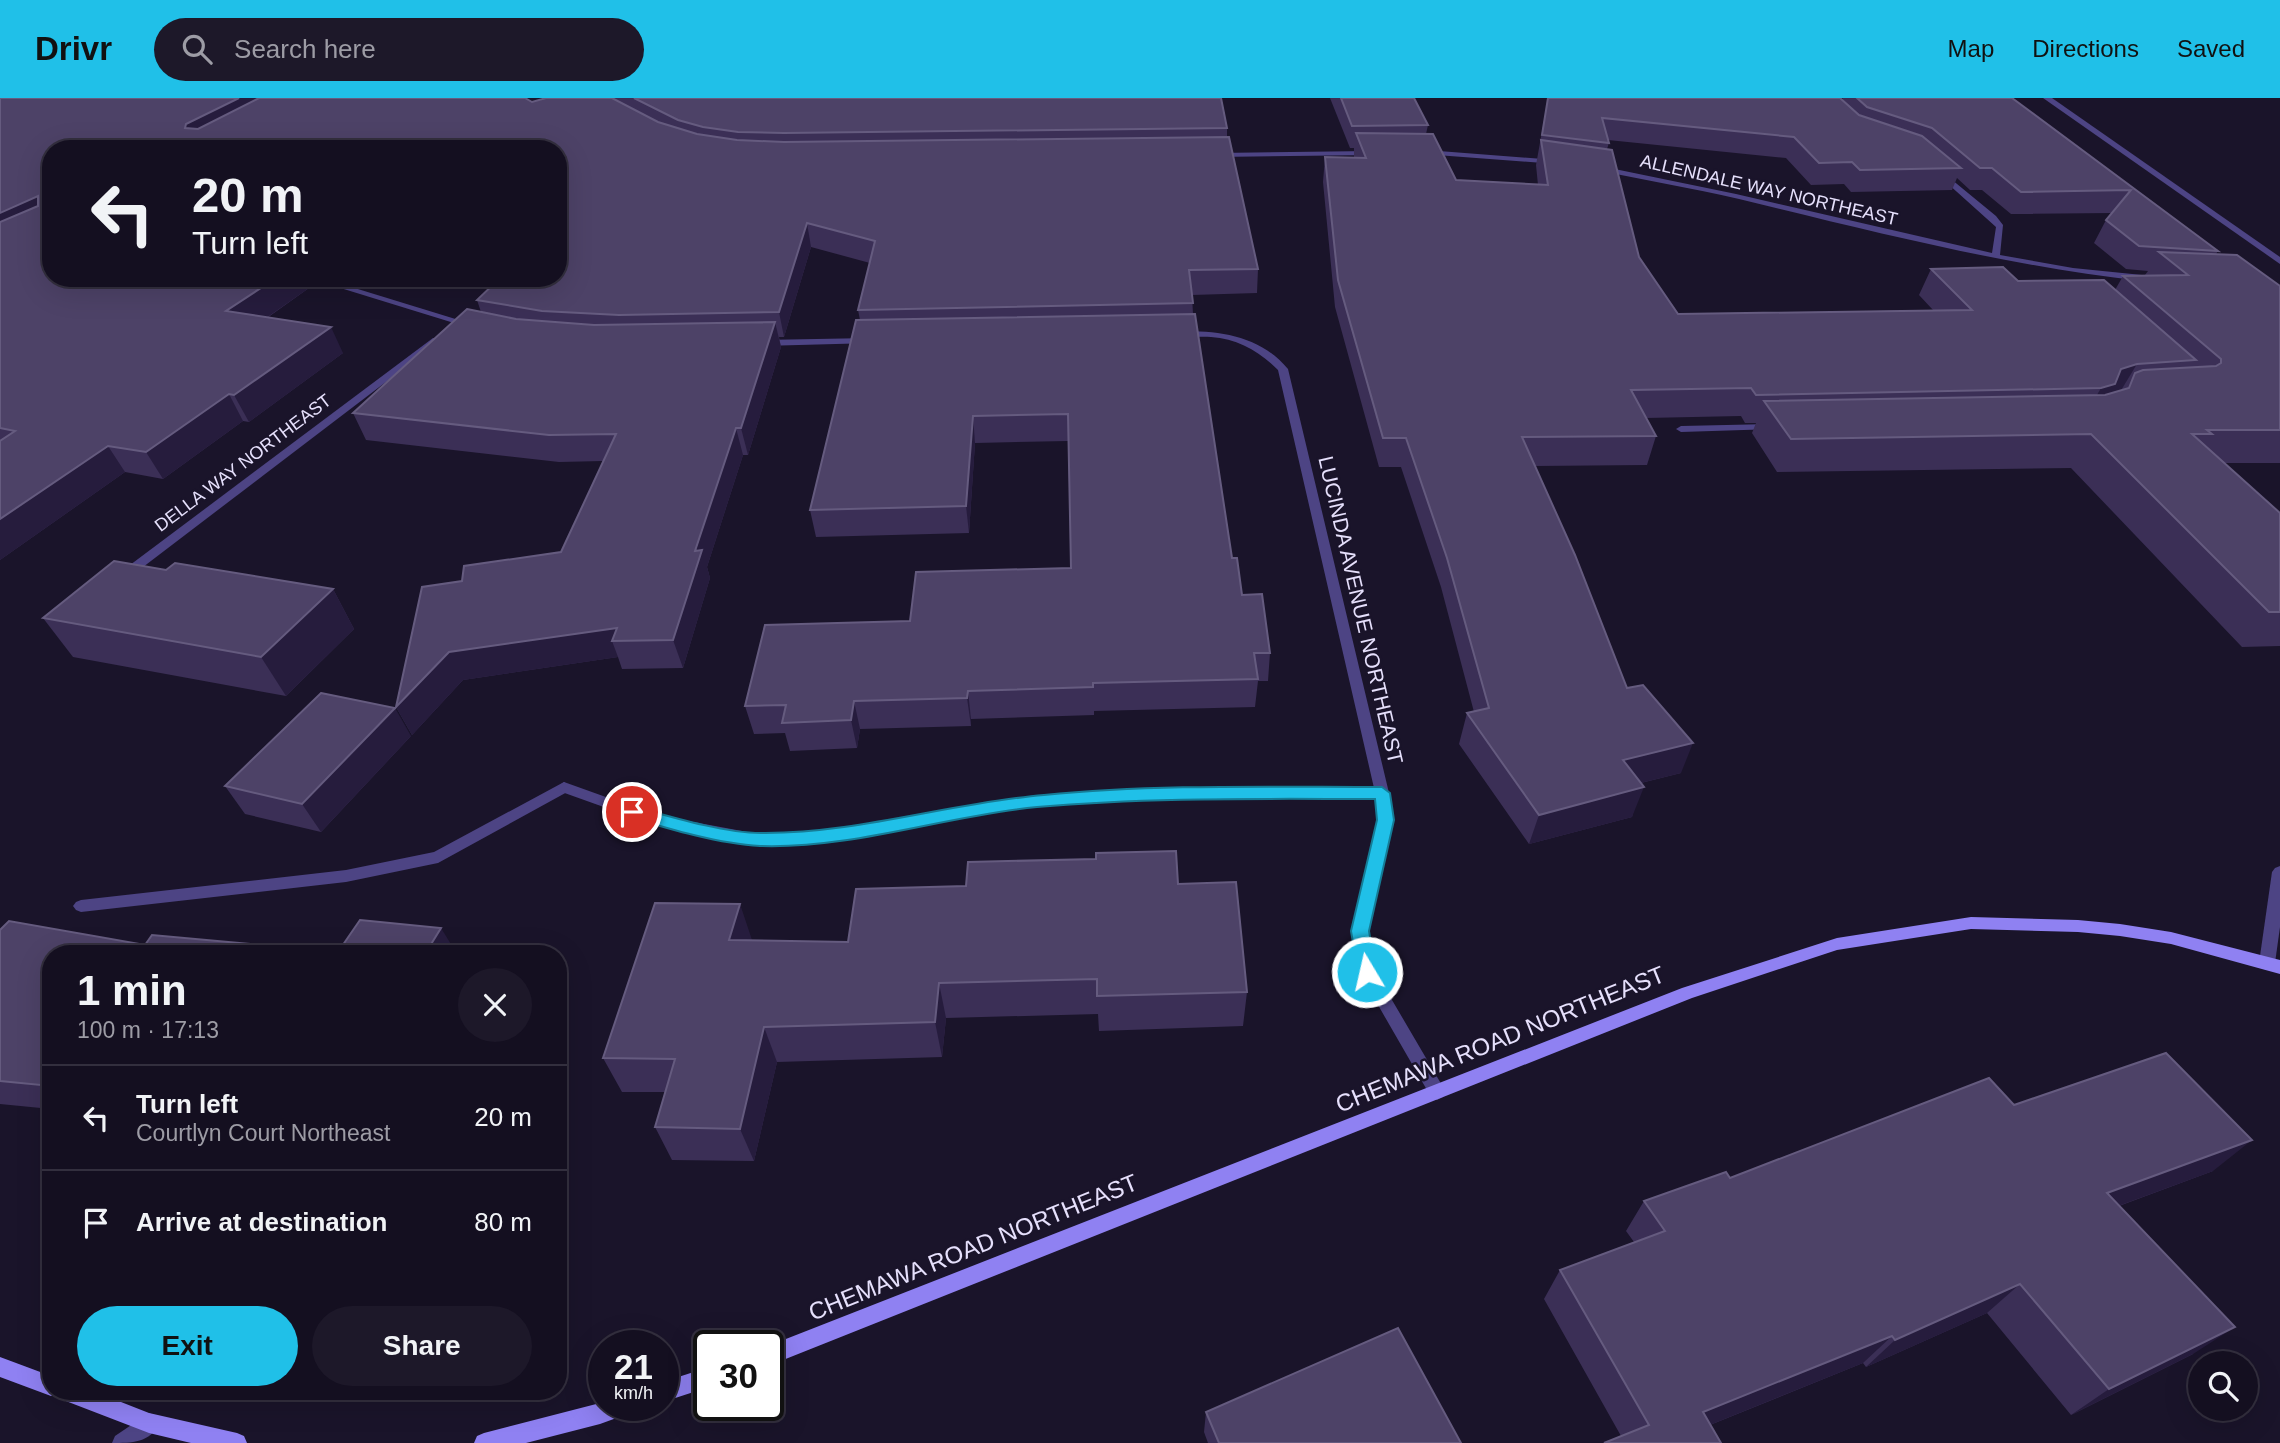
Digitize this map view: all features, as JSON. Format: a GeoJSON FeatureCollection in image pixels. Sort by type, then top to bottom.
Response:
{"type":"FeatureCollection","features":[{"type":"Feature","properties":{"kind":"main road","name":"CHEMAWA ROAD NORTHEAST"},"geometry":{"type":"LineString","coordinates":[[784,1350],[1688,993],[1837,944],[1971,923],[2078,926],[2171,938],[2274,965]]}},
{"type":"Feature","properties":{"kind":"main road"},"geometry":{"type":"LineString","coordinates":[[0,1367],[42,1383]]}},
{"type":"Feature","properties":{"kind":"main road"},"geometry":{"type":"LineString","coordinates":[[89,1400],[149,1423],[237,1443]]}},
{"type":"Feature","properties":{"kind":"main road"},"geometry":{"type":"LineString","coordinates":[[484,1443],[588,1418]]}},
{"type":"Feature","properties":{"kind":"street"},"geometry":{"type":"LineString","coordinates":[[2047,98],[2280,261]]}},
{"type":"Feature","properties":{"kind":"street"},"geometry":{"type":"LineString","coordinates":[[1413,152],[1475,154],[1560,163]]}},
{"type":"Feature","properties":{"kind":"street"},"geometry":{"type":"LineString","coordinates":[[1205,155],[1385,153]]}},
{"type":"Feature","properties":{"kind":"street","name":"ALLENDALE WAY NORTHEAST"},"geometry":{"type":"LineString","coordinates":[[1585,166],[1738,195],[1883,232],[2080,276],[2152,278]]}},
{"type":"Feature","properties":{"kind":"street"},"geometry":{"type":"LineString","coordinates":[[1937,170],[2000,227],[1996,256]]}},
{"type":"Feature","properties":{"kind":"street"},"geometry":{"type":"LineString","coordinates":[[342,287],[484,329]]}},
{"type":"Feature","properties":{"kind":"street","name":"DELLA WAY NORTHEAST"},"geometry":{"type":"LineString","coordinates":[[115,582],[459,322]]}},
{"type":"Feature","properties":{"kind":"street","name":"LUCINDA AVENUE NORTHEAST"},"geometry":{"type":"LineString","coordinates":[[1174,334],[1202,334],[1251,342],[1270,355],[1283,369],[1382,793],[1384,831],[1360,931],[1367,972],[1437,1092]]}},
{"type":"Feature","properties":{"kind":"street"},"geometry":{"type":"LineString","coordinates":[[750,344],[887,341]]}},
{"type":"Feature","properties":{"kind":"street"},"geometry":{"type":"LineString","coordinates":[[1681,429],[1779,427]]}},
{"type":"Feature","properties":{"kind":"street"},"geometry":{"type":"LineString","coordinates":[[81,906],[346,876],[438,857],[564,787],[654,820],[758,839],[834,836],[1000,805],[1117,794],[1382,793]]}},
{"type":"Feature","properties":{"kind":"street"},"geometry":{"type":"LineString","coordinates":[[2274,965],[2280,872]]}},
{"type":"Feature","properties":{"kind":"street"},"geometry":{"type":"LineString","coordinates":[[122,1443],[149,1423]]}},
{"type":"Feature","properties":{"kind":"building"},"geometry":{"type":"Polygon","coordinates":[[[0,98],[239,98],[186,124],[185,128],[198,129],[259,98],[525,98],[532,102],[546,98],[612,98],[658,122],[697,134],[737,140],[784,142],[1229,137],[1258,269],[1189,270],[1193,303],[858,310],[875,241],[807,223],[779,312],[619,315],[542,311],[477,300],[491,287],[567,287],[567,140],[42,140],[42,287],[262,287],[226,311],[331,327],[146,452],[108,446],[0,519],[0,441],[15,431],[0,428],[0,222],[38,206],[38,196],[0,213],[0,98]]]}},
{"type":"Feature","properties":{"kind":"building"},"geometry":{"type":"Polygon","coordinates":[[[634,98],[1221,98],[1227,128],[738,132],[678,120],[634,98]]]}},
{"type":"Feature","properties":{"kind":"building"},"geometry":{"type":"Polygon","coordinates":[[[1341,98],[1414,98],[1428,125],[1352,126],[1341,98]]]}},
{"type":"Feature","properties":{"kind":"building"},"geometry":{"type":"Polygon","coordinates":[[[1548,98],[1840,98],[1859,115],[1922,136],[1961,168],[1860,170],[1852,162],[1819,163],[1794,137],[1602,118],[1609,143],[1542,135],[1548,98]]]}},
{"type":"Feature","properties":{"kind":"building"},"geometry":{"type":"Polygon","coordinates":[[[1857,98],[2012,98],[2218,251],[2139,246],[2106,220],[2131,190],[2021,192],[1992,168],[1980,168],[1932,128],[1867,107],[1857,98]]]}},
{"type":"Feature","properties":{"kind":"building"},"geometry":{"type":"Polygon","coordinates":[[[1356,133],[1433,134],[1456,180],[1548,185],[1541,140],[1612,150],[1639,257],[1678,314],[1972,310],[1931,269],[2003,267],[2018,281],[2104,280],[2196,360],[2137,364],[2121,369],[2115,384],[2101,388],[1756,395],[1751,388],[1631,390],[1656,436],[1522,437],[1575,555],[1627,688],[1643,685],[1693,743],[1623,760],[1644,787],[1539,815],[1467,713],[1489,708],[1447,558],[1406,438],[1383,438],[1338,280],[1325,157],[1366,158],[1356,133]]]}},
{"type":"Feature","properties":{"kind":"building"},"geometry":{"type":"Polygon","coordinates":[[[2159,252],[2237,255],[2280,286],[2280,430],[2207,430],[2212,434],[2192,434],[2280,513],[2280,612],[2269,612],[2091,434],[1791,439],[1764,401],[2105,395],[2129,388],[2135,373],[2143,370],[2216,366],[2221,363],[2221,359],[2123,276],[2188,275],[2159,252]]]}},
{"type":"Feature","properties":{"kind":"building"},"geometry":{"type":"Polygon","coordinates":[[[467,309],[516,319],[594,325],[775,322],[741,428],[736,428],[695,551],[702,550],[673,640],[612,641],[617,628],[449,652],[396,707],[422,587],[462,581],[464,566],[561,552],[616,434],[549,435],[353,413],[467,309]]]}},
{"type":"Feature","properties":{"kind":"building"},"geometry":{"type":"Polygon","coordinates":[[[1195,314],[1232,558],[1237,558],[1242,595],[1262,594],[1270,653],[1254,653],[1258,679],[1093,683],[1093,687],[968,691],[967,698],[854,701],[851,720],[782,723],[786,705],[745,706],[765,625],[910,621],[916,572],[1071,568],[1068,414],[973,416],[966,506],[810,510],[856,320],[1195,314]]]}},
{"type":"Feature","properties":{"kind":"building"},"geometry":{"type":"Polygon","coordinates":[[[114,561],[166,570],[175,563],[333,589],[261,657],[43,618],[114,561]]]}},
{"type":"Feature","properties":{"kind":"building"},"geometry":{"type":"Polygon","coordinates":[[[321,693],[395,708],[302,804],[225,786],[321,693]]]}},
{"type":"Feature","properties":{"kind":"building"},"geometry":{"type":"Polygon","coordinates":[[[1176,851],[1178,884],[1236,882],[1247,992],[1097,996],[1097,979],[939,983],[935,1022],[764,1027],[740,1129],[655,1127],[675,1059],[603,1058],[655,903],[740,904],[729,940],[848,942],[856,889],[966,886],[968,862],[1096,859],[1096,853],[1176,851]]]}},
{"type":"Feature","properties":{"kind":"building"},"geometry":{"type":"Polygon","coordinates":[[[360,920],[441,928],[431,945],[343,945],[360,920]]]}},
{"type":"Feature","properties":{"kind":"building"},"geometry":{"type":"Polygon","coordinates":[[[9,921],[145,945],[42,945],[42,1085],[0,1081],[0,930],[9,921]]]}},
{"type":"Feature","properties":{"kind":"building"},"geometry":{"type":"Polygon","coordinates":[[[152,935],[261,945],[145,945],[152,935]]]}},
{"type":"Feature","properties":{"kind":"building"},"geometry":{"type":"Polygon","coordinates":[[[2166,1053],[2252,1140],[2107,1193],[2235,1327],[2109,1389],[2020,1284],[1895,1340],[1892,1336],[1703,1412],[1721,1443],[1604,1443],[1649,1425],[1560,1270],[1665,1231],[1644,1201],[1726,1172],[1730,1178],[1989,1078],[2014,1105],[2166,1053]]]}},
{"type":"Feature","properties":{"kind":"building"},"geometry":{"type":"Polygon","coordinates":[[[1398,1328],[1461,1443],[1219,1443],[1206,1412],[1398,1328]]]}},
{"type":"Feature","properties":{"kind":"route"},"geometry":{"type":"LineString","coordinates":[[632,812],[654,820],[709,832],[758,839],[834,836],[1000,805],[1117,794],[1382,793],[1386,820],[1360,931],[1367,972]]}}]}
